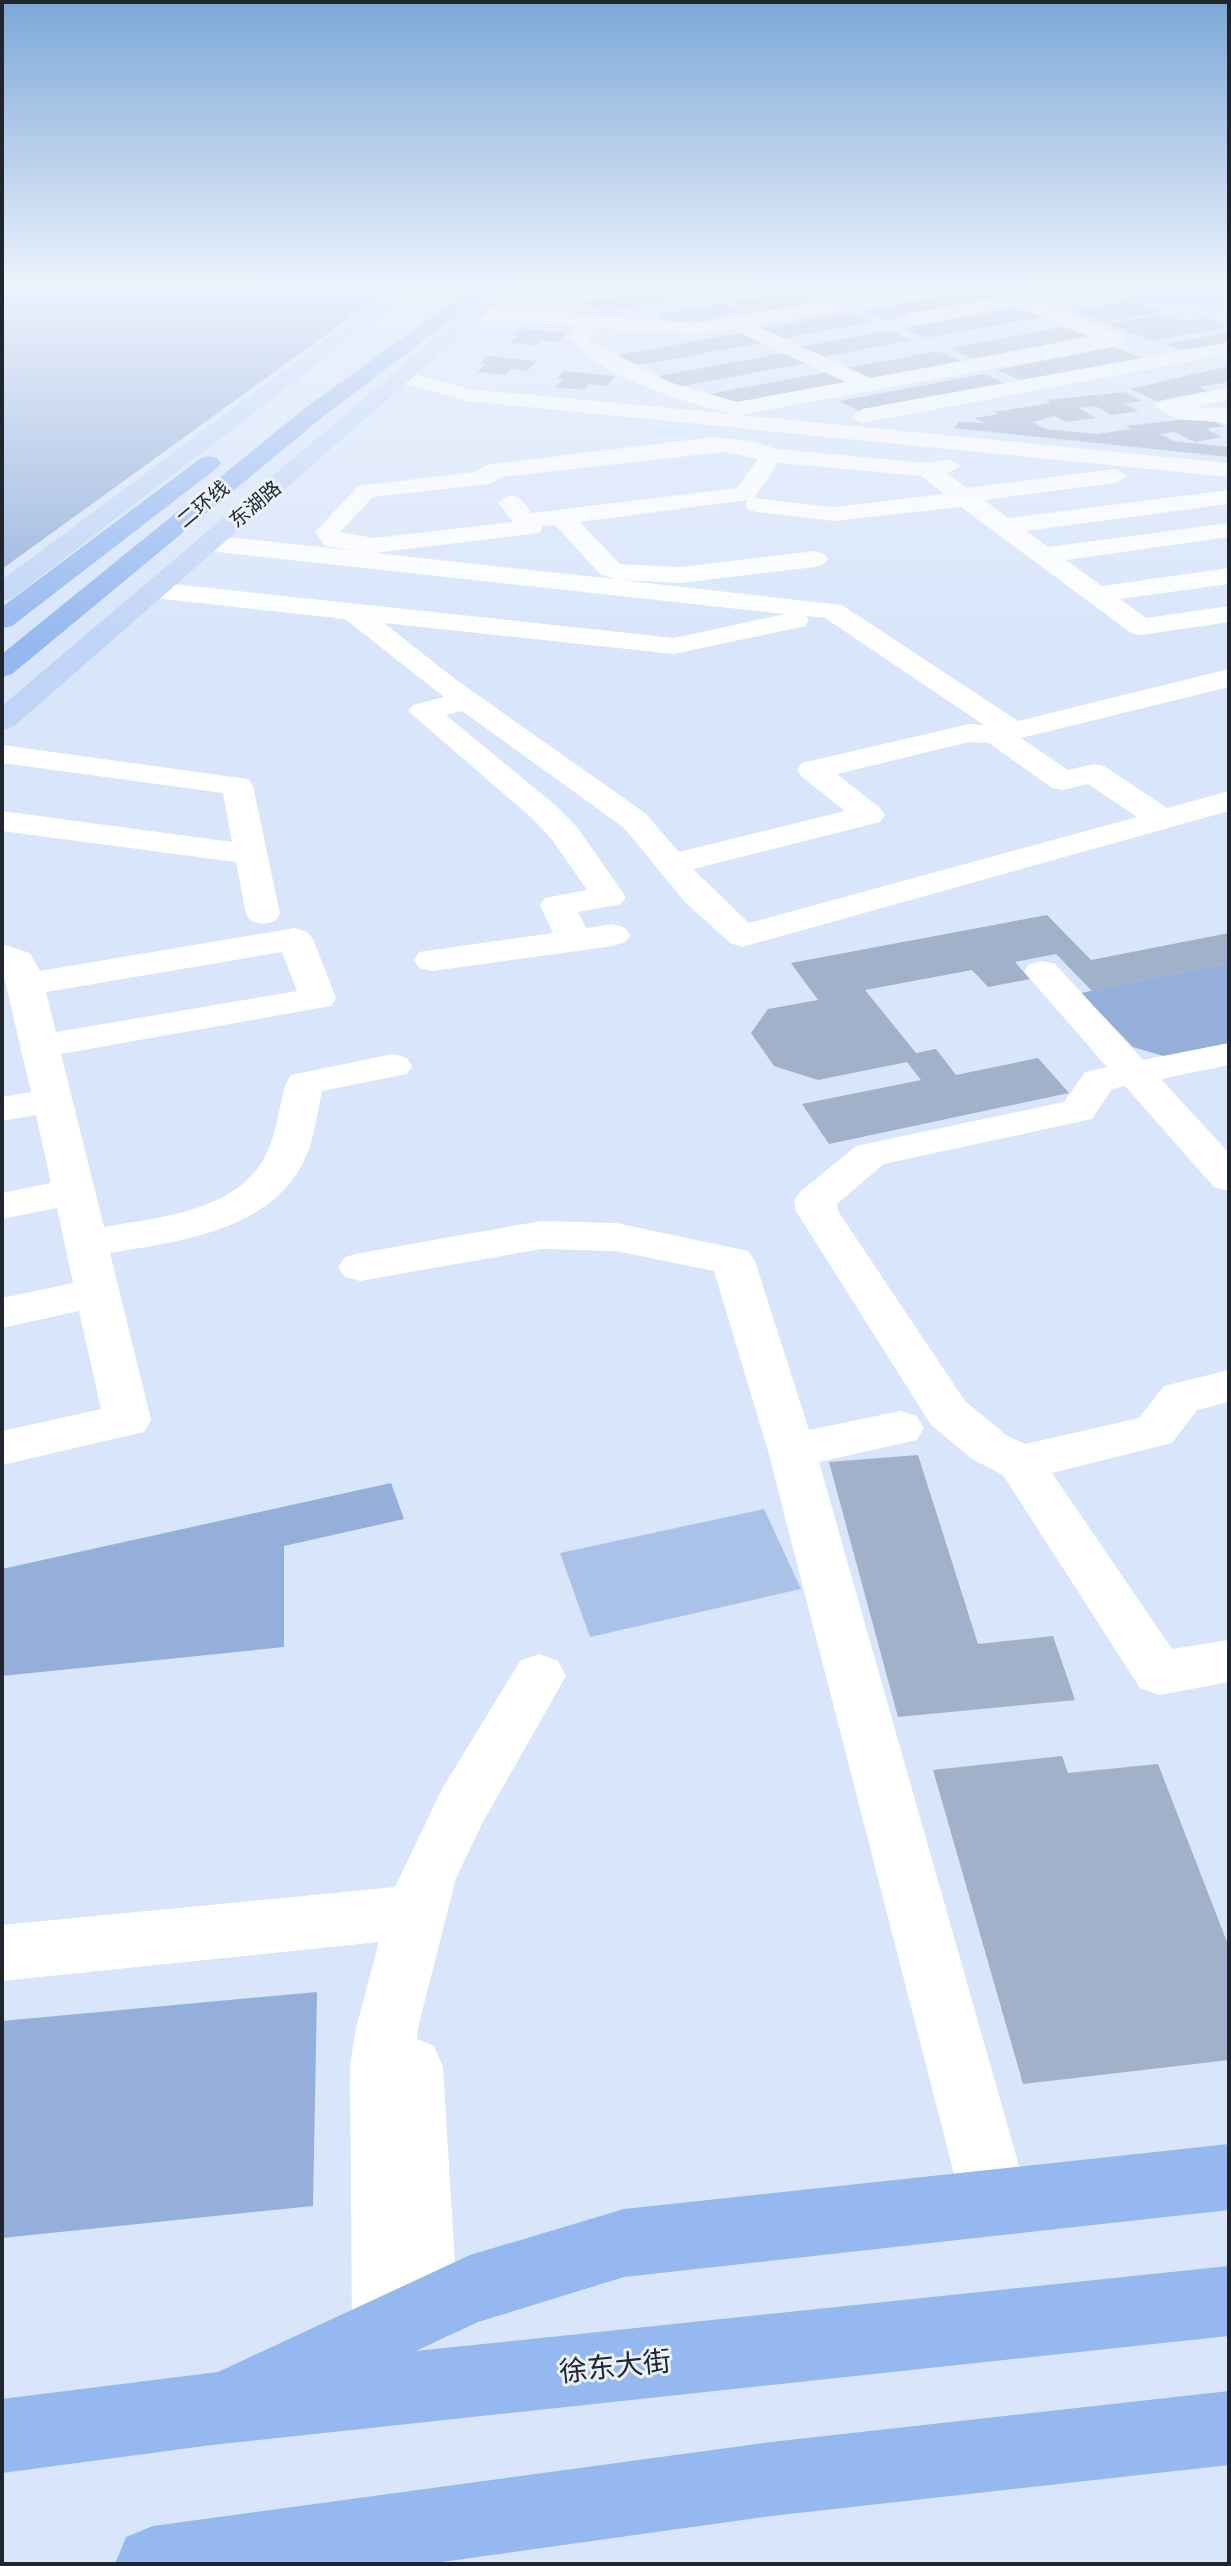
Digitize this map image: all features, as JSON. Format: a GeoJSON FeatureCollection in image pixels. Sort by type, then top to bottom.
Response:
{"type":"FeatureCollection","features":[{"type":"Feature","properties":{"kind":"highway","name":"二环线"},"geometry":{"type":"LineString","coordinates":[[2,620],[286,407]]}},
{"type":"Feature","properties":{"kind":"highway","name":"二环线"},"geometry":{"type":"LineString","coordinates":[[2,668],[323,407]]}},
{"type":"Feature","properties":{"kind":"highway"},"geometry":{"type":"LineString","coordinates":[[212,2409],[470,2290],[624,2243],[1229,2177]]}},
{"type":"Feature","properties":{"kind":"highway","name":"徐东大街"},"geometry":{"type":"LineString","coordinates":[[2,2436],[212,2409],[1229,2301]]}},
{"type":"Feature","properties":{"kind":"highway"},"geometry":{"type":"LineString","coordinates":[[153,2564],[771,2479],[1229,2428]]}},
{"type":"Feature","properties":{"kind":"main road"},"geometry":{"type":"LineString","coordinates":[[2,593],[250,407]]}},
{"type":"Feature","properties":{"kind":"main road","name":"东湖路"},"geometry":{"type":"LineString","coordinates":[[2,721],[370,407]]}},
{"type":"Feature","properties":{"kind":"street"},"geometry":{"type":"LineString","coordinates":[[588,407],[1229,470]]}},
{"type":"Feature","properties":{"kind":"street"},"geometry":{"type":"LineString","coordinates":[[838,407],[855,415],[871,417],[924,407]]}},
{"type":"Feature","properties":{"kind":"street"},"geometry":{"type":"LineString","coordinates":[[1167,407],[1177,412],[1229,416]]}},
{"type":"Feature","properties":{"kind":"street"},"geometry":{"type":"LineString","coordinates":[[611,435],[632,411]]}},
{"type":"Feature","properties":{"kind":"street"},"geometry":{"type":"LineString","coordinates":[[723,445],[488,475],[366,491],[327,532],[334,541],[374,546],[531,527],[488,475],[489,465],[507,457],[611,435],[723,445],[752,448],[772,456],[927,470],[968,461],[977,444]]}},
{"type":"Feature","properties":{"kind":"street"},"geometry":{"type":"LineString","coordinates":[[751,500],[772,456]]}},
{"type":"Feature","properties":{"kind":"street"},"geometry":{"type":"LineString","coordinates":[[927,470],[1141,627],[1229,614]]}},
{"type":"Feature","properties":{"kind":"street"},"geometry":{"type":"LineString","coordinates":[[520,514],[561,516],[751,500],[834,514],[1115,476]]}},
{"type":"Feature","properties":{"kind":"street"},"geometry":{"type":"LineString","coordinates":[[1003,526],[1229,497]]}},
{"type":"Feature","properties":{"kind":"street"},"geometry":{"type":"LineString","coordinates":[[561,516],[609,569],[616,572],[665,576],[815,559],[751,500]]}},
{"type":"Feature","properties":{"kind":"street"},"geometry":{"type":"LineString","coordinates":[[1142,508],[1173,538],[1223,577]]}},
{"type":"Feature","properties":{"kind":"street"},"geometry":{"type":"LineString","coordinates":[[1043,555],[1229,530]]}},
{"type":"Feature","properties":{"kind":"street"},"geometry":{"type":"LineString","coordinates":[[209,543],[832,611],[1005,733],[1063,781],[1093,773],[1163,820]]}},
{"type":"Feature","properties":{"kind":"street"},"geometry":{"type":"LineString","coordinates":[[1098,594],[1223,577]]}},
{"type":"Feature","properties":{"kind":"street"},"geometry":{"type":"LineString","coordinates":[[154,590],[674,646],[832,611]]}},
{"type":"Feature","properties":{"kind":"street"},"geometry":{"type":"LineString","coordinates":[[352,611],[467,701],[634,820],[698,896],[742,936],[1229,801]]}},
{"type":"Feature","properties":{"kind":"street"},"geometry":{"type":"LineString","coordinates":[[411,658],[435,640],[480,625]]}},
{"type":"Feature","properties":{"kind":"street"},"geometry":{"type":"LineString","coordinates":[[673,864],[869,815],[813,770],[969,733],[1005,733],[1229,678]]}},
{"type":"Feature","properties":{"kind":"street"},"geometry":{"type":"LineString","coordinates":[[1198,686],[1229,705]]}},
{"type":"Feature","properties":{"kind":"street"},"geometry":{"type":"LineString","coordinates":[[467,701],[423,711],[544,812],[565,834],[609,897],[557,905],[574,940]]}},
{"type":"Feature","properties":{"kind":"street"},"geometry":{"type":"LineString","coordinates":[[2,754],[237,786],[263,914]]}},
{"type":"Feature","properties":{"kind":"street"},"geometry":{"type":"LineString","coordinates":[[2,821],[250,854]]}},
{"type":"Feature","properties":{"kind":"street"},"geometry":{"type":"LineString","coordinates":[[432,960],[613,935]]}},
{"type":"Feature","properties":{"kind":"street"},"geometry":{"type":"LineString","coordinates":[[2,1448],[127,1420],[53,1100],[27,1040],[14,969],[295,939],[318,998],[27,1040]]}},
{"type":"Feature","properties":{"kind":"street"},"geometry":{"type":"LineString","coordinates":[[1042,972],[1229,1178]]}},
{"type":"Feature","properties":{"kind":"street"},"geometry":{"type":"LineString","coordinates":[[1229,1054],[1099,1080],[1078,1111],[870,1155],[815,1201],[817,1211],[948,1413],[989,1447],[1020,1463],[1159,1673],[1229,1661]]}},
{"type":"Feature","properties":{"kind":"street"},"geometry":{"type":"LineString","coordinates":[[86,1244],[206,1220],[236,1209],[277,1172],[284,1161],[305,1083],[393,1066]]}},
{"type":"Feature","properties":{"kind":"street"},"geometry":{"type":"LineString","coordinates":[[2,1109],[53,1100]]}},
{"type":"Feature","properties":{"kind":"street"},"geometry":{"type":"LineString","coordinates":[[2,1206],[74,1191]]}},
{"type":"Feature","properties":{"kind":"street"},"geometry":{"type":"LineString","coordinates":[[360,1267],[541,1235],[616,1237],[733,1261],[792,1451],[995,2201]]}},
{"type":"Feature","properties":{"kind":"street"},"geometry":{"type":"LineString","coordinates":[[2,1313],[97,1293]]}},
{"type":"Feature","properties":{"kind":"street"},"geometry":{"type":"LineString","coordinates":[[1020,1463],[1155,1431],[1164,1424],[1173,1404],[1181,1398],[1229,1386]]}},
{"type":"Feature","properties":{"kind":"street"},"geometry":{"type":"LineString","coordinates":[[792,1451],[900,1428]]}},
{"type":"Feature","properties":{"kind":"street"},"geometry":{"type":"LineString","coordinates":[[405,2320],[382,2065],[387,2028],[410,1940],[443,1841],[539,1676]]}},
{"type":"Feature","properties":{"kind":"street"},"geometry":{"type":"LineString","coordinates":[[2,1953],[410,1940]]}},
{"type":"Feature","properties":{"kind":"shaded area"},"geometry":{"type":"Polygon","coordinates":[[[2,407],[226,407],[2,569],[2,407]]]}},
{"type":"Feature","properties":{"kind":"shaded area"},"geometry":{"type":"Polygon","coordinates":[[[1229,963],[1229,1044],[1167,1057],[1133,1047],[1081,993],[1229,963]]]}},
{"type":"Feature","properties":{"kind":"shaded area"},"geometry":{"type":"Polygon","coordinates":[[[391,1483],[404,1519],[284,1546],[284,1647],[2,1676],[2,1569],[391,1483]]]}},
{"type":"Feature","properties":{"kind":"shaded area"},"geometry":{"type":"Polygon","coordinates":[[[764,1509],[801,1589],[590,1637],[560,1553],[764,1509]]]}},
{"type":"Feature","properties":{"kind":"shaded area"},"geometry":{"type":"Polygon","coordinates":[[[317,1992],[313,2206],[2,2238],[2,2021],[317,1992]]]}},
{"type":"Feature","properties":{"kind":"building"},"geometry":{"type":"Polygon","coordinates":[[[850,407],[896,407],[863,413],[850,407]]]}},
{"type":"Feature","properties":{"kind":"building"},"geometry":{"type":"Polygon","coordinates":[[[1027,407],[1089,407],[1079,408],[1096,418],[1066,422],[1054,416],[1033,422],[1045,429],[1097,434],[1131,429],[1126,426],[1205,417],[1224,426],[1206,429],[1222,437],[1195,442],[1175,432],[1160,434],[1174,441],[1229,447],[1229,457],[954,428],[959,422],[984,423],[975,418],[999,414],[994,412],[1027,407]]]}},
{"type":"Feature","properties":{"kind":"building"},"geometry":{"type":"Polygon","coordinates":[[[1096,407],[1130,407],[1139,411],[1112,415],[1096,407]]]}},
{"type":"Feature","properties":{"kind":"building"},"geometry":{"type":"Polygon","coordinates":[[[1047,915],[1091,960],[1229,933],[1229,963],[1092,991],[1056,954],[1015,962],[1030,979],[988,987],[972,970],[865,990],[916,1053],[936,1049],[956,1075],[1038,1058],[1069,1093],[829,1144],[802,1104],[921,1080],[907,1062],[818,1080],[774,1066],[751,1033],[768,1009],[818,1000],[791,963],[1047,915]]]}},
{"type":"Feature","properties":{"kind":"building"},"geometry":{"type":"Polygon","coordinates":[[[918,1455],[978,1644],[1053,1636],[1075,1700],[898,1717],[829,1462],[918,1455]]]}},
{"type":"Feature","properties":{"kind":"building"},"geometry":{"type":"Polygon","coordinates":[[[1062,1756],[1068,1773],[1158,1764],[1229,1947],[1229,2060],[1023,2084],[933,1770],[1062,1756]]]}}]}
